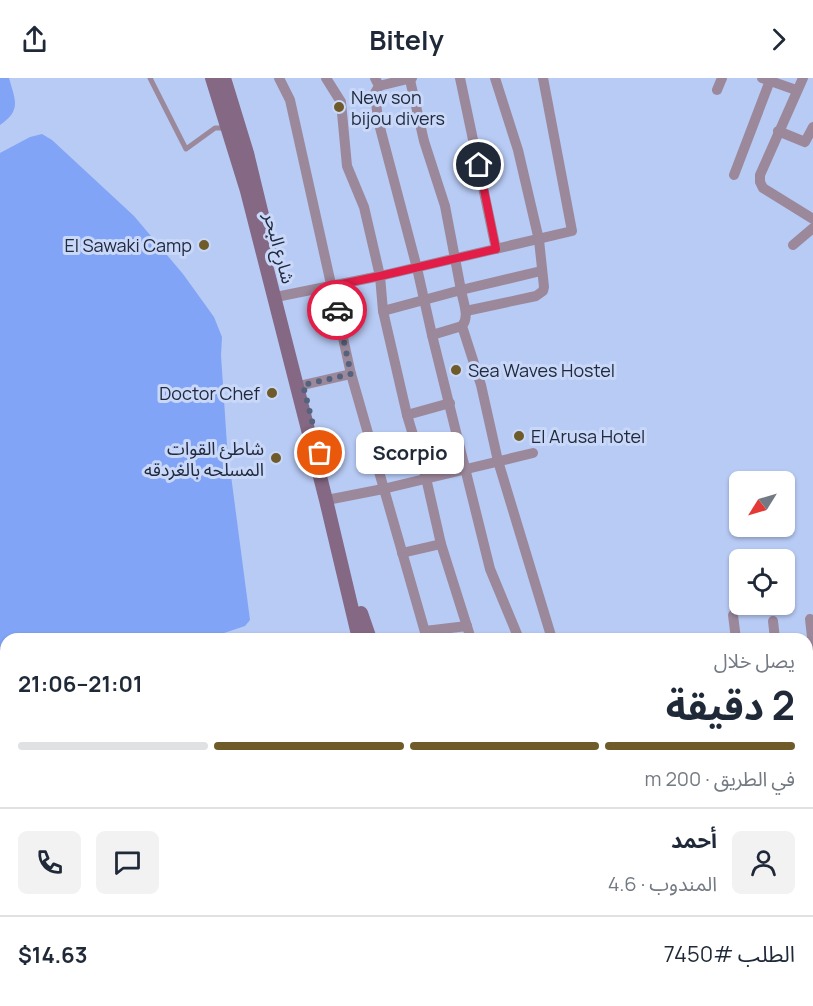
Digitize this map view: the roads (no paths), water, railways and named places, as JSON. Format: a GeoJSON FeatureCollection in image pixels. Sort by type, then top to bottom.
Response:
{"type":"FeatureCollection","features":[{"type":"Feature","properties":{"kind":"main road","name":"شارع البحر"},"geometry":{"type":"LineString","coordinates":[[212,78],[247,191],[358,633]]}},
{"type":"Feature","properties":{"kind":"main road","name":"شارع البحر"},"geometry":{"type":"LineString","coordinates":[[224,78],[247,153],[303,385],[368,633]]}},
{"type":"Feature","properties":{"kind":"street"},"geometry":{"type":"LineString","coordinates":[[279,78],[290,100],[351,374],[425,633]]}},
{"type":"Feature","properties":{"kind":"street"},"geometry":{"type":"LineString","coordinates":[[326,78],[341,102],[347,166],[364,207],[380,276],[382,311],[407,415],[426,478],[441,544],[469,633]]}},
{"type":"Feature","properties":{"kind":"street"},"geometry":{"type":"LineString","coordinates":[[460,78],[496,249]]}},
{"type":"Feature","properties":{"kind":"street"},"geometry":{"type":"LineString","coordinates":[[465,311],[540,294],[544,287],[539,240],[518,150],[495,78]]}},
{"type":"Feature","properties":{"kind":"street"},"geometry":{"type":"LineString","coordinates":[[281,296],[417,268],[570,232],[573,228],[543,78]]}},
{"type":"Feature","properties":{"kind":"street"},"geometry":{"type":"LineString","coordinates":[[717,90],[722,78]]}},
{"type":"Feature","properties":{"kind":"street"},"geometry":{"type":"LineString","coordinates":[[803,78],[778,131],[760,175],[760,182],[763,188],[813,219]]}},
{"type":"Feature","properties":{"kind":"street"},"geometry":{"type":"LineString","coordinates":[[432,335],[462,326],[466,322],[445,206],[424,141],[411,79],[377,82],[375,93],[378,120],[417,268],[432,335],[450,403],[464,469],[490,569],[517,633]]}},
{"type":"Feature","properties":{"kind":"street"},"geometry":{"type":"LineString","coordinates":[[734,175],[767,79],[796,90]]}},
{"type":"Feature","properties":{"kind":"street"},"geometry":{"type":"LineString","coordinates":[[778,131],[805,142],[813,127]]}},
{"type":"Feature","properties":{"kind":"street"},"geometry":{"type":"LineString","coordinates":[[793,245],[813,228]]}},
{"type":"Feature","properties":{"kind":"street"},"geometry":{"type":"LineString","coordinates":[[382,311],[541,271]]}},
{"type":"Feature","properties":{"kind":"street"},"geometry":{"type":"LineString","coordinates":[[462,326],[481,385],[498,461],[550,633]]}},
{"type":"Feature","properties":{"kind":"street"},"geometry":{"type":"LineString","coordinates":[[303,385],[351,374]]}},
{"type":"Feature","properties":{"kind":"street"},"geometry":{"type":"LineString","coordinates":[[407,415],[450,403]]}},
{"type":"Feature","properties":{"kind":"street"},"geometry":{"type":"LineString","coordinates":[[332,499],[533,453]]}},
{"type":"Feature","properties":{"kind":"street"},"geometry":{"type":"LineString","coordinates":[[402,553],[441,544]]}},
{"type":"Feature","properties":{"kind":"street"},"geometry":{"type":"LineString","coordinates":[[733,615],[735,633]]}},
{"type":"Feature","properties":{"kind":"street"},"geometry":{"type":"LineString","coordinates":[[810,619],[812,633]]}},
{"type":"Feature","properties":{"kind":"street"},"geometry":{"type":"LineString","coordinates":[[773,621],[774,633]]}},
{"type":"Feature","properties":{"kind":"street"},"geometry":{"type":"LineString","coordinates":[[435,633],[467,626]]}},
{"type":"Feature","properties":{"kind":"lane"},"geometry":{"type":"LineString","coordinates":[[150,78],[186,149],[215,128],[227,128]]}},
{"type":"Feature","properties":{"kind":"water"},"geometry":{"type":"Polygon","coordinates":[[[0,78],[9,78],[15,104],[12,114],[0,125],[0,78]]]}},
{"type":"Feature","properties":{"kind":"water"},"geometry":{"type":"Polygon","coordinates":[[[42,134],[52,140],[134,216],[183,274],[214,317],[222,337],[221,355],[227,445],[250,620],[245,626],[224,633],[0,633],[0,153],[30,137],[42,134]]]}},
{"type":"Feature","properties":{"kind":"place","name":"New son bijou divers"},"geometry":{"type":"Point","coordinates":[339,107]}},
{"type":"Feature","properties":{"kind":"place","name":"El Sawaki Camp"},"geometry":{"type":"Point","coordinates":[204,245]}},
{"type":"Feature","properties":{"kind":"place","name":"Sea Waves Hostel"},"geometry":{"type":"Point","coordinates":[456,370]}},
{"type":"Feature","properties":{"kind":"place","name":"Doctor Chef"},"geometry":{"type":"Point","coordinates":[272,393]}},
{"type":"Feature","properties":{"kind":"place","name":"El Arusa Hotel"},"geometry":{"type":"Point","coordinates":[519,436]}},
{"type":"Feature","properties":{"kind":"place","name":"Scorpio"},"geometry":{"type":"Point","coordinates":[320,453]}},
{"type":"Feature","properties":{"kind":"place","name":"شاطئ القوات المسلحه بالغردقه"},"geometry":{"type":"Point","coordinates":[276,458]}}]}
